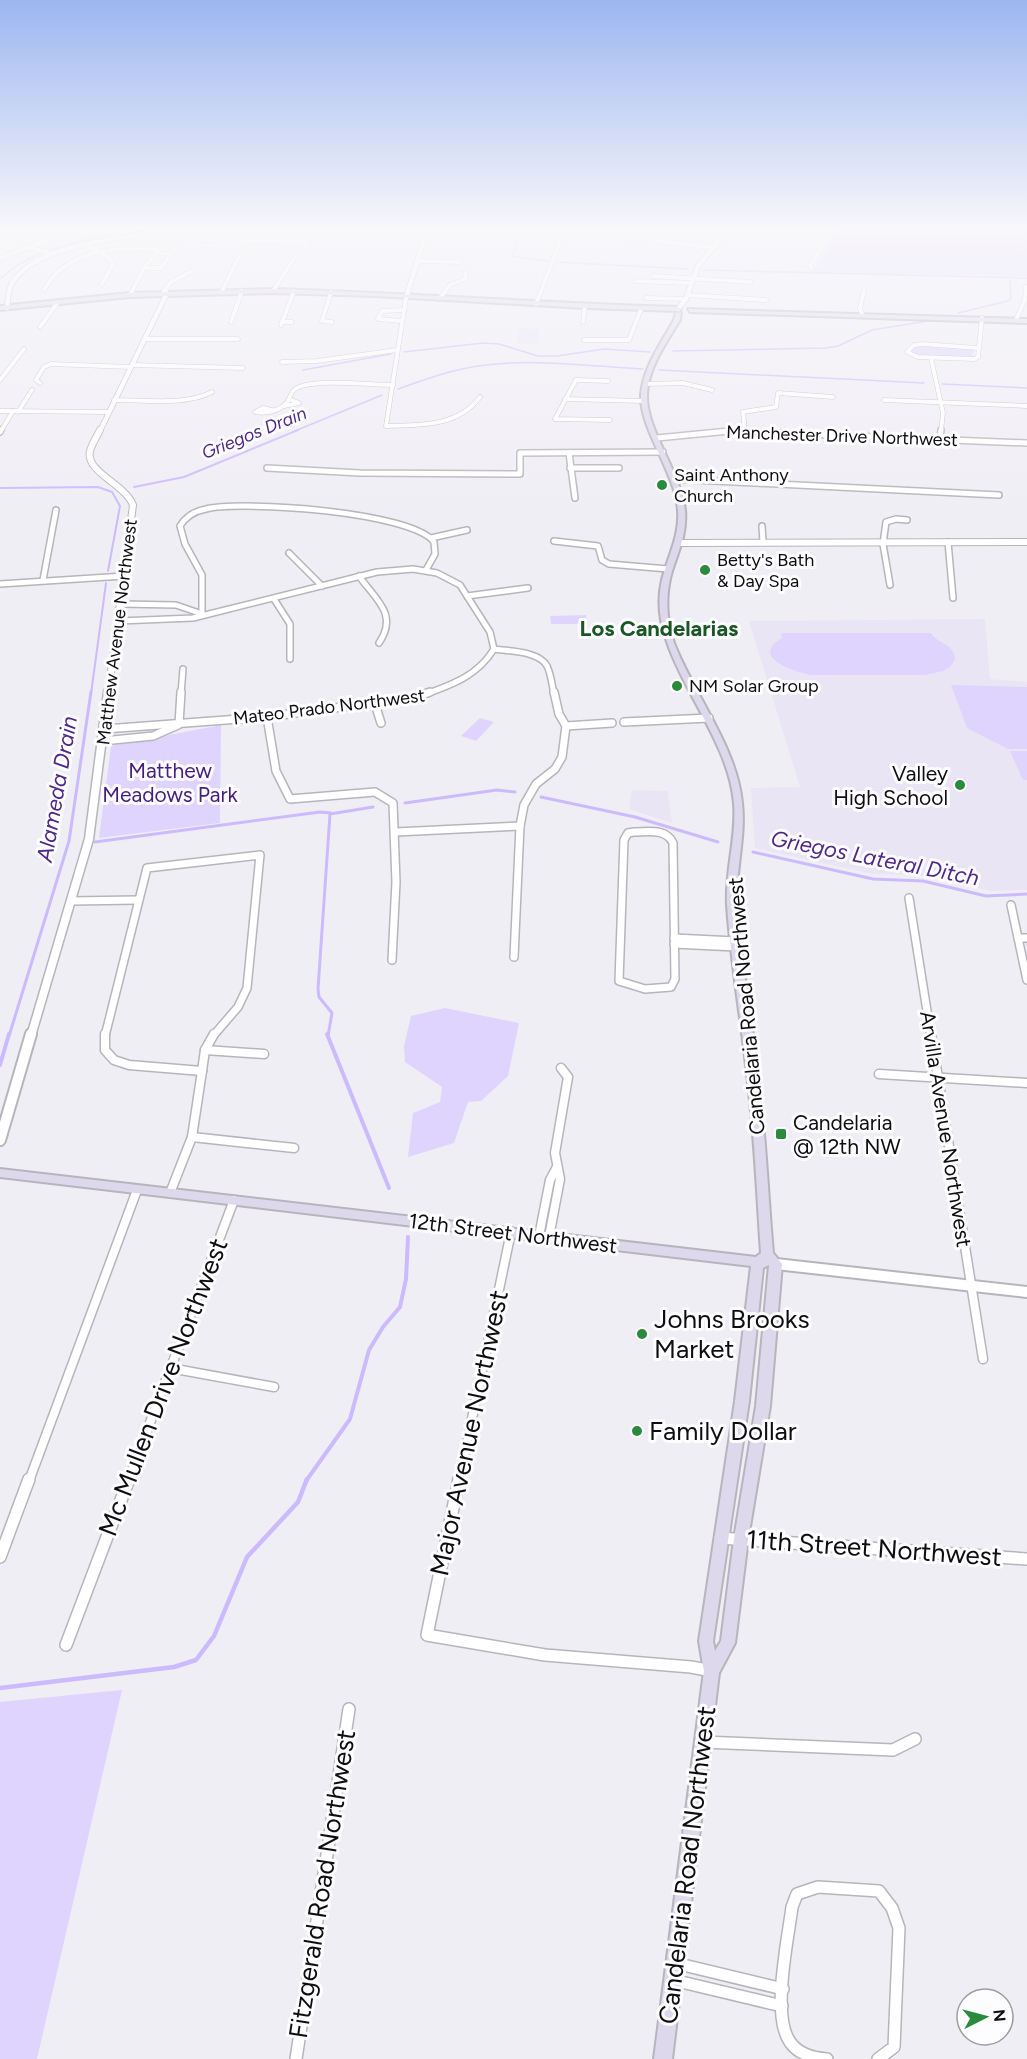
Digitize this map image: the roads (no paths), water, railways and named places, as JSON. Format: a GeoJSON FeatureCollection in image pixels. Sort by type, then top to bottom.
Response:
{"type":"FeatureCollection","features":[{"type":"Feature","properties":{"kind":"main road","name":"Candelaria Road Northwest"},"geometry":{"type":"LineString","coordinates":[[672,325],[646,384],[644,400],[681,502],[679,543],[669,567],[663,604],[665,625],[671,644],[727,758],[738,802],[738,839],[733,876],[736,944],[754,1084],[767,1261],[763,1406],[741,1539],[728,1643],[712,1671]]}},
{"type":"Feature","properties":{"kind":"main road","name":"12th Street Northwest"},"geometry":{"type":"LineString","coordinates":[[0,1173],[767,1261]]}},
{"type":"Feature","properties":{"kind":"main road","name":"Candelaria Road Northwest"},"geometry":{"type":"LineString","coordinates":[[663,2059],[712,1671],[706,1641],[720,1538],[767,1261]]}},
{"type":"Feature","properties":{"kind":"street","name":"Matthew Avenue Northwest"},"geometry":{"type":"LineString","coordinates":[[0,1140],[89,839],[105,729],[133,513],[132,499],[126,492],[97,472],[89,459],[90,448],[151,325]]}},
{"type":"Feature","properties":{"kind":"street"},"geometry":{"type":"LineString","coordinates":[[401,325],[386,426],[416,425],[447,419],[466,412],[480,397]]}},
{"type":"Feature","properties":{"kind":"street"},"geometry":{"type":"LineString","coordinates":[[584,340],[629,340],[635,325]]}},
{"type":"Feature","properties":{"kind":"street"},"geometry":{"type":"LineString","coordinates":[[978,348],[923,344],[914,345],[907,352],[918,357],[974,359],[978,357],[981,325]]}},
{"type":"Feature","properties":{"kind":"street"},"geometry":{"type":"LineString","coordinates":[[145,339],[238,339]]}},
{"type":"Feature","properties":{"kind":"street"},"geometry":{"type":"LineString","coordinates":[[0,380],[24,349]]}},
{"type":"Feature","properties":{"kind":"street"},"geometry":{"type":"LineString","coordinates":[[282,362],[317,362],[397,350]]}},
{"type":"Feature","properties":{"kind":"street"},"geometry":{"type":"LineString","coordinates":[[931,358],[943,413],[940,438]]}},
{"type":"Feature","properties":{"kind":"street"},"geometry":{"type":"LineString","coordinates":[[40,383],[36,380],[44,367],[51,364],[234,366],[243,368]]}},
{"type":"Feature","properties":{"kind":"street"},"geometry":{"type":"LineString","coordinates":[[608,381],[576,380],[555,419],[610,420]]}},
{"type":"Feature","properties":{"kind":"street"},"geometry":{"type":"LineString","coordinates":[[646,384],[683,383],[712,390]]}},
{"type":"Feature","properties":{"kind":"street"},"geometry":{"type":"LineString","coordinates":[[284,406],[292,391],[310,384],[393,385]]}},
{"type":"Feature","properties":{"kind":"street"},"geometry":{"type":"LineString","coordinates":[[0,432],[32,390]]}},
{"type":"Feature","properties":{"kind":"street"},"geometry":{"type":"LineString","coordinates":[[114,400],[180,400],[204,397],[212,392]]}},
{"type":"Feature","properties":{"kind":"street"},"geometry":{"type":"LineString","coordinates":[[745,431],[743,412],[776,407],[778,393],[833,397]]}},
{"type":"Feature","properties":{"kind":"street"},"geometry":{"type":"LineString","coordinates":[[272,410],[299,403],[289,399]]}},
{"type":"Feature","properties":{"kind":"street"},"geometry":{"type":"LineString","coordinates":[[565,399],[644,400]]}},
{"type":"Feature","properties":{"kind":"street"},"geometry":{"type":"LineString","coordinates":[[884,400],[1027,406]]}},
{"type":"Feature","properties":{"kind":"street"},"geometry":{"type":"LineString","coordinates":[[0,411],[108,412]]}},
{"type":"Feature","properties":{"kind":"street","name":"Manchester Drive Northwest"},"geometry":{"type":"LineString","coordinates":[[657,438],[745,431],[1027,443]]}},
{"type":"Feature","properties":{"kind":"street"},"geometry":{"type":"LineString","coordinates":[[267,468],[520,474],[520,453],[663,452]]}},
{"type":"Feature","properties":{"kind":"street"},"geometry":{"type":"LineString","coordinates":[[569,453],[575,498]]}},
{"type":"Feature","properties":{"kind":"street"},"geometry":{"type":"LineString","coordinates":[[570,468],[620,468]]}},
{"type":"Feature","properties":{"kind":"street"},"geometry":{"type":"LineString","coordinates":[[674,479],[999,495]]}},
{"type":"Feature","properties":{"kind":"street"},"geometry":{"type":"LineString","coordinates":[[202,614],[201,571],[183,544],[180,526],[190,515],[208,508],[270,508],[376,518],[402,523],[422,531],[431,538],[436,555],[426,570]]}},
{"type":"Feature","properties":{"kind":"street"},"geometry":{"type":"LineString","coordinates":[[42,580],[56,510]]}},
{"type":"Feature","properties":{"kind":"street"},"geometry":{"type":"LineString","coordinates":[[890,585],[883,544],[886,522],[907,520]]}},
{"type":"Feature","properties":{"kind":"street"},"geometry":{"type":"LineString","coordinates":[[762,526],[763,542]]}},
{"type":"Feature","properties":{"kind":"street"},"geometry":{"type":"LineString","coordinates":[[431,538],[466,530]]}},
{"type":"Feature","properties":{"kind":"street"},"geometry":{"type":"LineString","coordinates":[[554,541],[598,546],[606,563],[669,567]]}},
{"type":"Feature","properties":{"kind":"street"},"geometry":{"type":"LineString","coordinates":[[948,542],[953,598]]}},
{"type":"Feature","properties":{"kind":"street"},"geometry":{"type":"LineString","coordinates":[[679,543],[1027,542]]}},
{"type":"Feature","properties":{"kind":"street"},"geometry":{"type":"LineString","coordinates":[[289,554],[322,586]]}},
{"type":"Feature","properties":{"kind":"street"},"geometry":{"type":"LineString","coordinates":[[119,621],[193,618],[390,570],[426,570],[455,581],[468,596],[490,632],[494,649],[527,654],[541,659],[547,666],[559,714],[566,726],[562,757],[555,769],[536,784],[524,805],[520,826],[514,957]]}},
{"type":"Feature","properties":{"kind":"street"},"geometry":{"type":"LineString","coordinates":[[0,585],[42,580],[124,576]]}},
{"type":"Feature","properties":{"kind":"street"},"geometry":{"type":"LineString","coordinates":[[359,576],[382,604],[389,620],[387,634],[379,643]]}},
{"type":"Feature","properties":{"kind":"street"},"geometry":{"type":"LineString","coordinates":[[468,596],[528,588]]}},
{"type":"Feature","properties":{"kind":"street"},"geometry":{"type":"LineString","coordinates":[[274,599],[290,624],[290,659]]}},
{"type":"Feature","properties":{"kind":"street"},"geometry":{"type":"LineString","coordinates":[[121,604],[155,603],[196,608],[202,614]]}},
{"type":"Feature","properties":{"kind":"street","name":"Mateo Prado Northwest"},"geometry":{"type":"LineString","coordinates":[[105,729],[267,717],[422,696],[458,683],[485,664],[494,649]]}},
{"type":"Feature","properties":{"kind":"street"},"geometry":{"type":"LineString","coordinates":[[179,724],[183,669]]}},
{"type":"Feature","properties":{"kind":"street"},"geometry":{"type":"LineString","coordinates":[[375,704],[381,723]]}},
{"type":"Feature","properties":{"kind":"street"},"geometry":{"type":"LineString","coordinates":[[267,717],[281,788],[290,799],[375,792],[393,803],[396,832],[396,904],[392,960]]}},
{"type":"Feature","properties":{"kind":"street"},"geometry":{"type":"LineString","coordinates":[[624,722],[709,718]]}},
{"type":"Feature","properties":{"kind":"street"},"geometry":{"type":"LineString","coordinates":[[566,726],[612,723]]}},
{"type":"Feature","properties":{"kind":"street","name":"Mateo Prado Northwest"},"geometry":{"type":"LineString","coordinates":[[103,741],[153,736],[169,731],[179,724]]}},
{"type":"Feature","properties":{"kind":"street"},"geometry":{"type":"LineString","coordinates":[[396,832],[520,826]]}},
{"type":"Feature","properties":{"kind":"street"},"geometry":{"type":"LineString","coordinates":[[628,833],[668,834],[672,837],[674,941],[675,979],[671,987],[660,990],[636,988],[620,981],[624,840],[628,833]]}},
{"type":"Feature","properties":{"kind":"street"},"geometry":{"type":"LineString","coordinates":[[170,1193],[192,1137],[202,1071],[205,1050],[210,1036],[237,1012],[244,1002],[261,863],[260,855],[147,868],[138,900],[106,1028],[105,1050],[114,1060],[129,1065],[202,1071]]}},
{"type":"Feature","properties":{"kind":"street","name":"Arvilla Avenue Northwest"},"geometry":{"type":"LineString","coordinates":[[909,898],[983,1359]]}},
{"type":"Feature","properties":{"kind":"street"},"geometry":{"type":"LineString","coordinates":[[71,901],[138,900]]}},
{"type":"Feature","properties":{"kind":"street"},"geometry":{"type":"LineString","coordinates":[[1011,905],[1027,980]]}},
{"type":"Feature","properties":{"kind":"street"},"geometry":{"type":"LineString","coordinates":[[1018,938],[1027,938]]}},
{"type":"Feature","properties":{"kind":"street"},"geometry":{"type":"LineString","coordinates":[[674,941],[736,944]]}},
{"type":"Feature","properties":{"kind":"street"},"geometry":{"type":"LineString","coordinates":[[205,1050],[264,1054]]}},
{"type":"Feature","properties":{"kind":"street"},"geometry":{"type":"LineString","coordinates":[[544,1237],[560,1179],[555,1153],[568,1077],[561,1068]]}},
{"type":"Feature","properties":{"kind":"street"},"geometry":{"type":"LineString","coordinates":[[879,1074],[1027,1083]]}},
{"type":"Feature","properties":{"kind":"street"},"geometry":{"type":"LineString","coordinates":[[192,1137],[294,1148]]}},
{"type":"Feature","properties":{"kind":"street"},"geometry":{"type":"LineString","coordinates":[[0,1557],[137,1190]]}},
{"type":"Feature","properties":{"kind":"street","name":"Mc Mullen Drive Northwest"},"geometry":{"type":"LineString","coordinates":[[66,1645],[234,1200]]}},
{"type":"Feature","properties":{"kind":"street","name":"Major Avenue Northwest"},"geometry":{"type":"LineString","coordinates":[[511,1232],[427,1635],[545,1655],[691,1667],[712,1671]]}},
{"type":"Feature","properties":{"kind":"street","name":"12th Street Northwest"},"geometry":{"type":"LineString","coordinates":[[767,1261],[1027,1292]]}},
{"type":"Feature","properties":{"kind":"street"},"geometry":{"type":"LineString","coordinates":[[170,1368],[274,1387]]}},
{"type":"Feature","properties":{"kind":"street","name":"11th Street Northwest"},"geometry":{"type":"LineString","coordinates":[[720,1538],[1027,1558]]}},
{"type":"Feature","properties":{"kind":"street","name":"Fitzgerald Road Northwest"},"geometry":{"type":"LineString","coordinates":[[296,2059],[349,1708]]}},
{"type":"Feature","properties":{"kind":"street"},"geometry":{"type":"LineString","coordinates":[[703,1742],[893,1750],[915,1739]]}},
{"type":"Feature","properties":{"kind":"street"},"geometry":{"type":"LineString","coordinates":[[827,2059],[812,2058],[800,2052],[786,2036],[781,2016],[792,1907],[797,1894],[818,1887],[879,1891],[890,1902],[896,1913],[899,1928],[894,2047],[878,2059]]}},
{"type":"Feature","properties":{"kind":"street"},"geometry":{"type":"LineString","coordinates":[[675,1963],[783,1989]]}},
{"type":"Feature","properties":{"kind":"street"},"geometry":{"type":"LineString","coordinates":[[673,1980],[782,2006]]}},
{"type":"Feature","properties":{"kind":"waterway"},"geometry":{"type":"LineString","coordinates":[[673,351],[826,348],[838,346],[872,330],[902,325]]}},
{"type":"Feature","properties":{"kind":"waterway"},"geometry":{"type":"LineString","coordinates":[[404,352],[483,343],[499,344],[538,356],[557,356],[604,349],[650,352]]}},
{"type":"Feature","properties":{"kind":"waterway"},"geometry":{"type":"LineString","coordinates":[[303,370],[391,354]]}},
{"type":"Feature","properties":{"kind":"waterway","name":"Griegos Drain"},"geometry":{"type":"LineString","coordinates":[[398,389],[457,370],[498,364],[560,363],[643,369]]}},
{"type":"Feature","properties":{"kind":"waterway","name":"Griegos Drain"},"geometry":{"type":"LineString","coordinates":[[659,370],[924,383]]}},
{"type":"Feature","properties":{"kind":"waterway","name":"Griegos Drain"},"geometry":{"type":"LineString","coordinates":[[942,384],[1027,388]]}},
{"type":"Feature","properties":{"kind":"waterway","name":"Griegos Drain"},"geometry":{"type":"LineString","coordinates":[[295,431],[382,395]]}},
{"type":"Feature","properties":{"kind":"waterway","name":"Griegos Drain"},"geometry":{"type":"LineString","coordinates":[[134,487],[184,477],[298,430]]}},
{"type":"Feature","properties":{"kind":"waterway","name":"Alameda Drain"},"geometry":{"type":"LineString","coordinates":[[0,488],[98,487],[112,492],[120,506],[108,571]]}},
{"type":"Feature","properties":{"kind":"waterway","name":"Alameda Drain"},"geometry":{"type":"LineString","coordinates":[[91,694],[106,583]]}},
{"type":"Feature","properties":{"kind":"waterway","name":"Alameda Drain"},"geometry":{"type":"LineString","coordinates":[[9,1036],[69,841],[91,692]]}},
{"type":"Feature","properties":{"kind":"waterway","name":"Griegos Lateral Ditch"},"geometry":{"type":"LineString","coordinates":[[405,803],[497,790],[515,792]]}},
{"type":"Feature","properties":{"kind":"waterway","name":"Griegos Lateral Ditch"},"geometry":{"type":"LineString","coordinates":[[541,797],[635,817],[718,842]]}},
{"type":"Feature","properties":{"kind":"waterway","name":"Griegos Lateral Ditch"},"geometry":{"type":"LineString","coordinates":[[328,1036],[332,1013],[319,997],[318,989],[330,814],[373,807]]}},
{"type":"Feature","properties":{"kind":"waterway"},"geometry":{"type":"LineString","coordinates":[[95,842],[320,812],[331,813]]}},
{"type":"Feature","properties":{"kind":"waterway","name":"Griegos Lateral Ditch"},"geometry":{"type":"LineString","coordinates":[[753,852],[873,879],[923,881],[986,896],[1027,894]]}},
{"type":"Feature","properties":{"kind":"waterway","name":"Alameda Drain"},"geometry":{"type":"LineString","coordinates":[[0,1065],[9,1034]]}},
{"type":"Feature","properties":{"kind":"waterway","name":"Griegos Lateral Ditch"},"geometry":{"type":"LineString","coordinates":[[327,1034],[389,1188]]}},
{"type":"Feature","properties":{"kind":"waterway","name":"Griegos Lateral Ditch"},"geometry":{"type":"LineString","coordinates":[[306,1480],[350,1419],[369,1350],[383,1327],[400,1307],[406,1279],[408,1237]]}},
{"type":"Feature","properties":{"kind":"waterway","name":"Griegos Lateral Ditch"},"geometry":{"type":"LineString","coordinates":[[0,1688],[174,1667],[196,1660],[214,1636],[247,1557],[298,1502],[306,1480]]}},
{"type":"Feature","properties":{"kind":"place","name":"Saint Anthony Church"},"geometry":{"type":"Point","coordinates":[662,485]}},
{"type":"Feature","properties":{"kind":"place","name":"Betty's Bath & Day Spa"},"geometry":{"type":"Point","coordinates":[705,570]}},
{"type":"Feature","properties":{"kind":"place","name":"NM Solar Group"},"geometry":{"type":"Point","coordinates":[677,686]}},
{"type":"Feature","properties":{"kind":"place","name":"Valley High School"},"geometry":{"type":"Point","coordinates":[960,785]}},
{"type":"Feature","properties":{"kind":"place","name":"Candelaria @ 12th NW"},"geometry":{"type":"Point","coordinates":[781,1134]}},
{"type":"Feature","properties":{"kind":"place","name":"Johns Brooks Market"},"geometry":{"type":"Point","coordinates":[642,1334]}},
{"type":"Feature","properties":{"kind":"place","name":"Family Dollar"},"geometry":{"type":"Point","coordinates":[637,1431]}},
{"type":"Feature","properties":{"kind":"district","name":"Los Candelarias"},"geometry":{"type":"Point","coordinates":[659,628]}},
{"type":"Feature","properties":{"kind":"park label","name":"Matthew Meadows Park"},"geometry":{"type":"Point","coordinates":[170,782]}}]}
